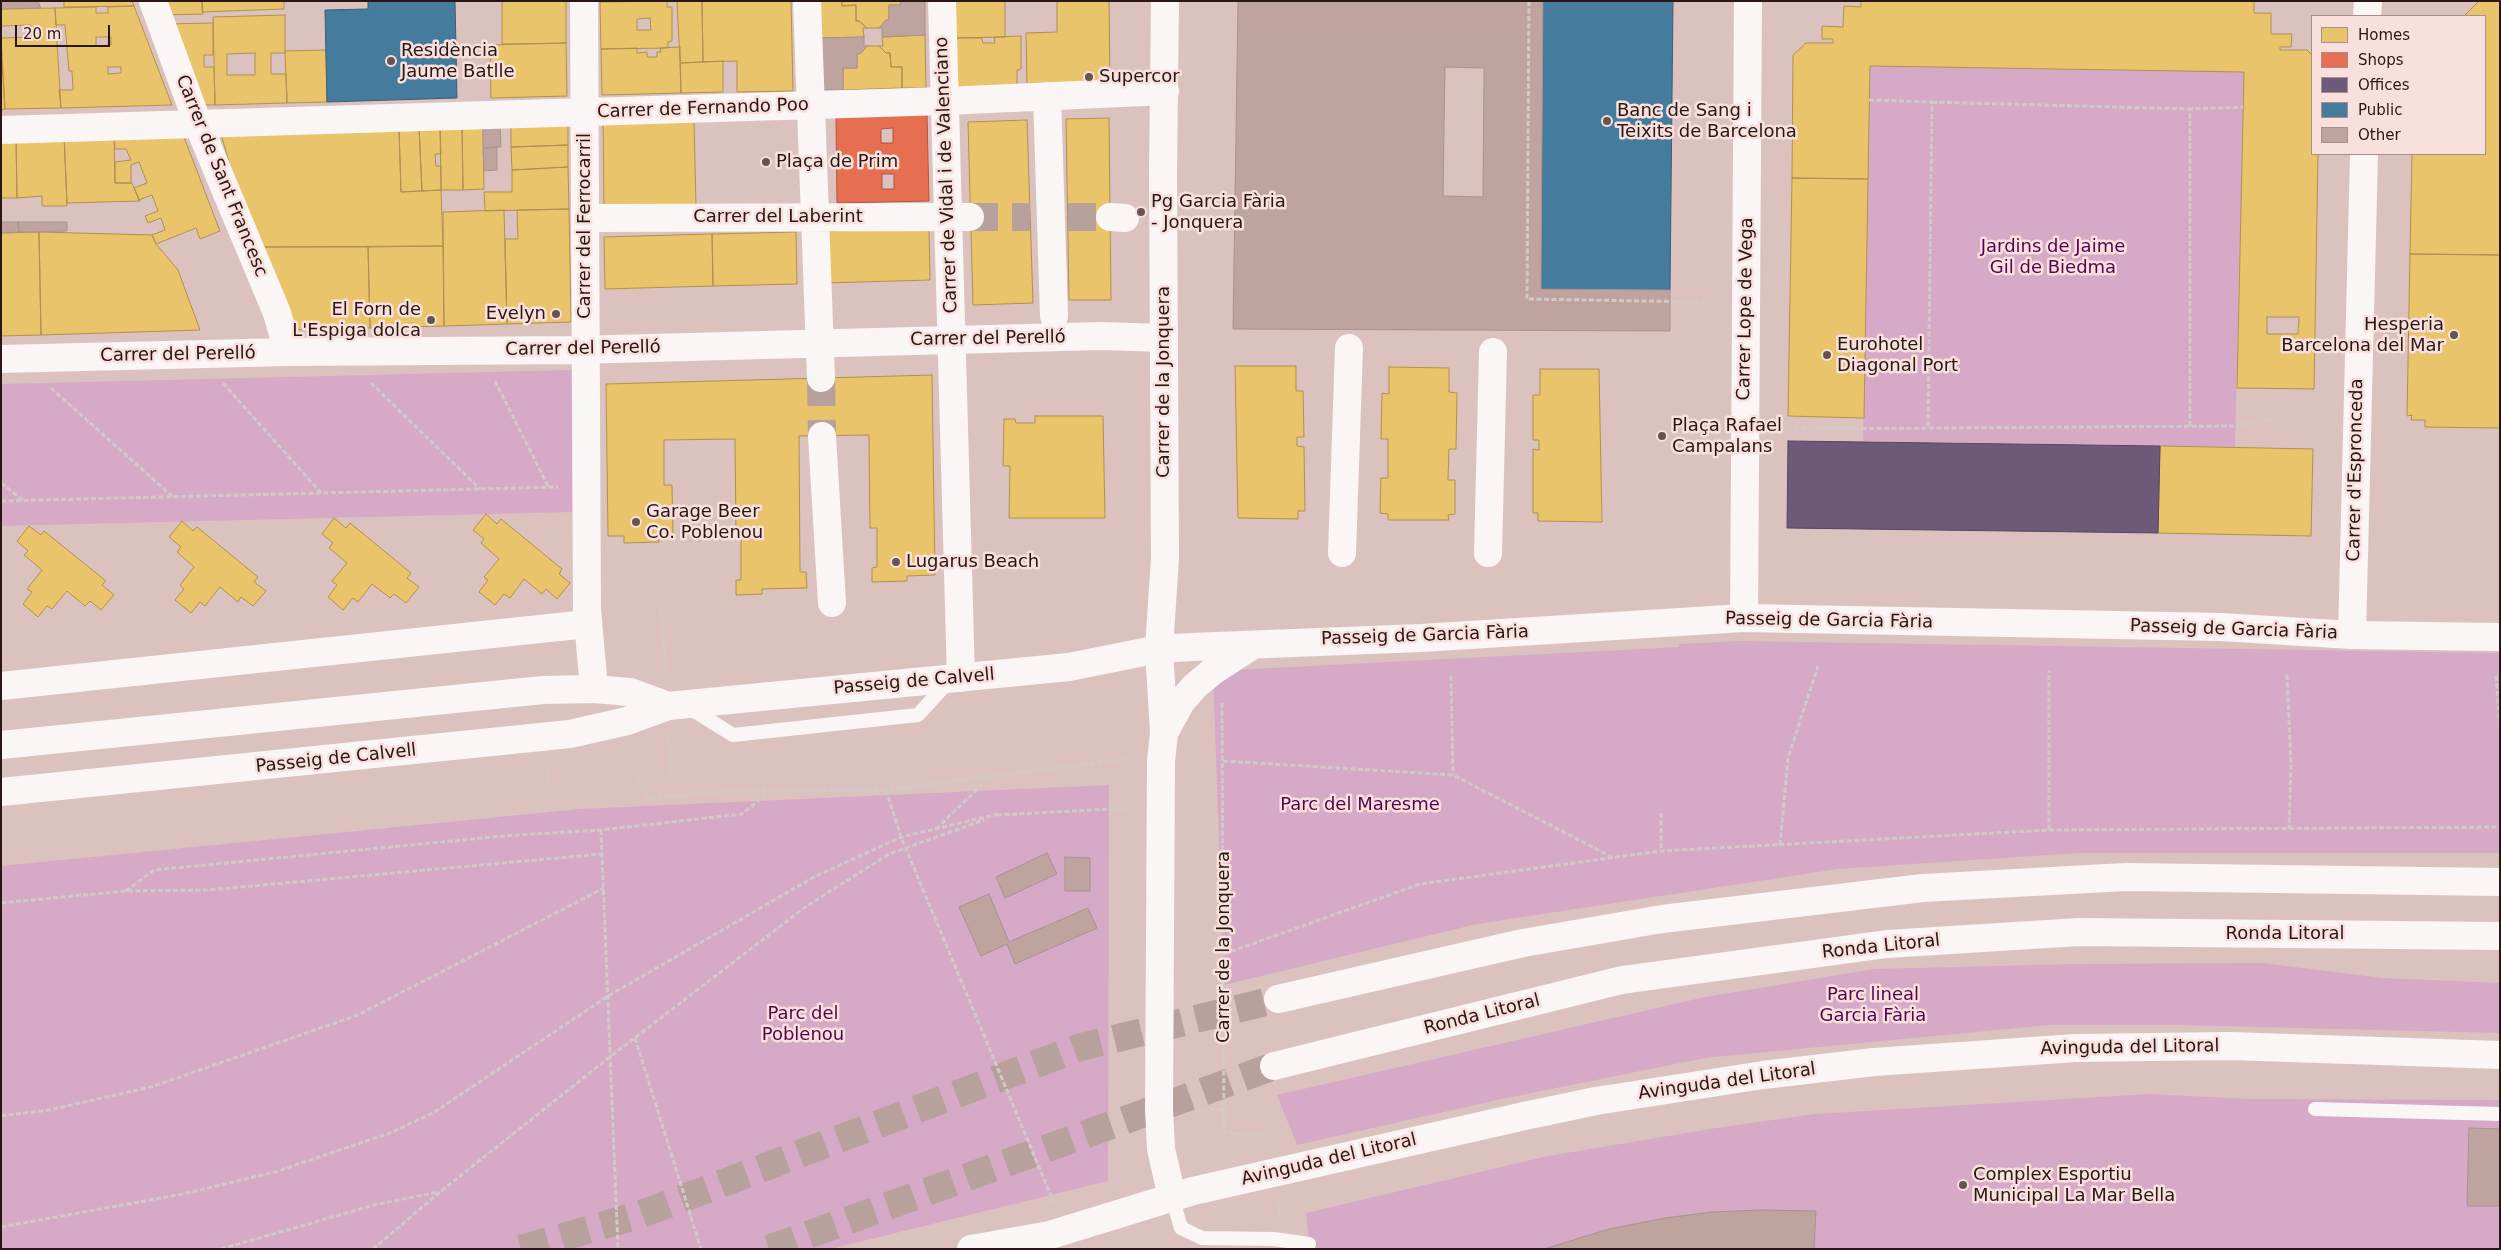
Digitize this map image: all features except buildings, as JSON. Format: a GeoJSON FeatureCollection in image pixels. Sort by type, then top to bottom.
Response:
{"type":"FeatureCollection","features":[{"type":"Feature","properties":{"kind":"main road","name":"Carrer de Sant Francesc"},"geometry":{"type":"LineString","coordinates":[[152,1],[198,124],[277,313],[288,352]]}},
{"type":"Feature","properties":{"kind":"main road","name":"Carrer del Ferrocarril"},"geometry":{"type":"LineString","coordinates":[[584,1],[587,624],[594,690]]}},
{"type":"Feature","properties":{"kind":"main road"},"geometry":{"type":"LineString","coordinates":[[807,1],[821,378]]}},
{"type":"Feature","properties":{"kind":"main road","name":"Carrer de Vidal i de Valenciano"},"geometry":{"type":"LineString","coordinates":[[942,1],[945,101],[959,217],[951,340],[956,678]]}},
{"type":"Feature","properties":{"kind":"main road","name":"Carrer de la Jonquera"},"geometry":{"type":"LineString","coordinates":[[1165,1],[1164,558],[1159,649],[1164,733],[1161,762],[1158,1109],[1162,1149],[1172,1197]]}},
{"type":"Feature","properties":{"kind":"main road","name":"Carrer Lope de Vega"},"geometry":{"type":"LineString","coordinates":[[1744,618],[1748,1]]}},
{"type":"Feature","properties":{"kind":"main road"},"geometry":{"type":"LineString","coordinates":[[2368,1],[2368,15]]}},
{"type":"Feature","properties":{"kind":"main road","name":"Carrer de Fernando Poo"},"geometry":{"type":"LineString","coordinates":[[1,130],[945,101],[1165,91]]}},
{"type":"Feature","properties":{"kind":"main road"},"geometry":{"type":"LineString","coordinates":[[1047,96],[1054,316]]}},
{"type":"Feature","properties":{"kind":"main road","name":"Carrer d'Espronceda"},"geometry":{"type":"LineString","coordinates":[[2352,635],[2364,155]]}},
{"type":"Feature","properties":{"kind":"main road","name":"Carrer del Laberint"},"geometry":{"type":"LineString","coordinates":[[585,218],[959,217]]}},
{"type":"Feature","properties":{"kind":"main road","name":"Carrer del Perelló"},"geometry":{"type":"LineString","coordinates":[[1,359],[288,352],[587,349],[1101,336],[1164,338]]}},
{"type":"Feature","properties":{"kind":"main road"},"geometry":{"type":"LineString","coordinates":[[1342,553],[1349,348]]}},
{"type":"Feature","properties":{"kind":"main road"},"geometry":{"type":"LineString","coordinates":[[1488,553],[1493,352]]}},
{"type":"Feature","properties":{"kind":"main road"},"geometry":{"type":"LineString","coordinates":[[822,436],[832,603]]}},
{"type":"Feature","properties":{"kind":"main road","name":"Passeig de Garcia Fària"},"geometry":{"type":"LineString","coordinates":[[1159,649],[1256,643],[1421,638],[1744,618],[2221,627],[2352,635],[2500,637]]}},
{"type":"Feature","properties":{"kind":"main road"},"geometry":{"type":"LineString","coordinates":[[1,686],[587,624]]}},
{"type":"Feature","properties":{"kind":"main road"},"geometry":{"type":"LineString","coordinates":[[1164,733],[1181,702],[1195,686],[1213,671],[1256,643]]}},
{"type":"Feature","properties":{"kind":"main road","name":"Passeig de Calvell"},"geometry":{"type":"LineString","coordinates":[[1,792],[570,734],[673,713],[956,678],[1069,667],[1159,649]]}},
{"type":"Feature","properties":{"kind":"main road","name":"Passeig de Calvell"},"geometry":{"type":"LineString","coordinates":[[1,745],[543,690],[630,692],[673,713]]}},
{"type":"Feature","properties":{"kind":"main road"},"geometry":{"type":"LineString","coordinates":[[1278,999],[1549,938],[1662,919],[1923,888],[2126,877],[2500,882]]}},
{"type":"Feature","properties":{"kind":"main road","name":"Ronda Litoral"},"geometry":{"type":"LineString","coordinates":[[1274,1066],[1622,980],[1887,944],[2079,932],[2500,936]]}},
{"type":"Feature","properties":{"kind":"main road","name":"Avinguda del Litoral"},"geometry":{"type":"LineString","coordinates":[[970,1249],[1050,1235],[1172,1197],[1279,1171],[1596,1101],[1763,1075],[1874,1062],[2016,1050],[2085,1048],[2229,1046],[2500,1054]]}},
{"type":"Feature","properties":{"kind":"lane"},"geometry":{"type":"LineString","coordinates":[[2315,1109],[2500,1114]]}},
{"type":"Feature","properties":{"kind":"lane"},"geometry":{"type":"LineString","coordinates":[[1172,1197],[1181,1228],[1202,1238],[1274,1239],[1310,1244]]}},
{"type":"Feature","properties":{"kind":"path"},"geometry":{"type":"LineString","coordinates":[[1529,1],[1527,299],[1706,302]]}},
{"type":"Feature","properties":{"kind":"path"},"geometry":{"type":"LineString","coordinates":[[1869,100],[2190,110],[2243,107]]}},
{"type":"Feature","properties":{"kind":"path"},"geometry":{"type":"LineString","coordinates":[[1928,428],[1932,102]]}},
{"type":"Feature","properties":{"kind":"path"},"geometry":{"type":"LineString","coordinates":[[2190,110],[2190,426]]}},
{"type":"Feature","properties":{"kind":"path"},"geometry":{"type":"LineString","coordinates":[[491,374],[549,488]]}},
{"type":"Feature","properties":{"kind":"path"},"geometry":{"type":"LineString","coordinates":[[218,377],[322,494]]}},
{"type":"Feature","properties":{"kind":"path"},"geometry":{"type":"LineString","coordinates":[[370,382],[480,489]]}},
{"type":"Feature","properties":{"kind":"path"},"geometry":{"type":"LineString","coordinates":[[48,386],[173,498]]}},
{"type":"Feature","properties":{"kind":"path"},"geometry":{"type":"LineString","coordinates":[[1794,429],[2235,426],[2277,418]]}},
{"type":"Feature","properties":{"kind":"path"},"geometry":{"type":"LineString","coordinates":[[1,483],[25,501]]}},
{"type":"Feature","properties":{"kind":"path"},"geometry":{"type":"LineString","coordinates":[[1,501],[586,487]]}},
{"type":"Feature","properties":{"kind":"path"},"geometry":{"type":"LineString","coordinates":[[661,607],[666,678]]}},
{"type":"Feature","properties":{"kind":"path"},"geometry":{"type":"LineString","coordinates":[[1780,845],[1788,758],[1818,666]]}},
{"type":"Feature","properties":{"kind":"path"},"geometry":{"type":"LineString","coordinates":[[2049,830],[2050,671]]}},
{"type":"Feature","properties":{"kind":"path"},"geometry":{"type":"LineString","coordinates":[[2287,675],[2291,764],[2289,829]]}},
{"type":"Feature","properties":{"kind":"path"},"geometry":{"type":"LineString","coordinates":[[1451,676],[1453,775]]}},
{"type":"Feature","properties":{"kind":"path"},"geometry":{"type":"LineString","coordinates":[[2496,676],[2500,728]]}},
{"type":"Feature","properties":{"kind":"path","name":"Carrer de la Jonquera"},"geometry":{"type":"LineString","coordinates":[[1222,700],[1224,1133],[1268,1135],[1271,1143]]}},
{"type":"Feature","properties":{"kind":"path"},"geometry":{"type":"LineString","coordinates":[[671,776],[673,713]]}},
{"type":"Feature","properties":{"kind":"path"},"geometry":{"type":"LineString","coordinates":[[546,758],[549,783]]}},
{"type":"Feature","properties":{"kind":"path"},"geometry":{"type":"LineString","coordinates":[[637,779],[650,798],[730,791],[886,790],[1125,759]]}},
{"type":"Feature","properties":{"kind":"path"},"geometry":{"type":"LineString","coordinates":[[1223,761],[1453,775],[1613,858]]}},
{"type":"Feature","properties":{"kind":"path"},"geometry":{"type":"LineString","coordinates":[[936,829],[992,776]]}},
{"type":"Feature","properties":{"kind":"path"},"geometry":{"type":"LineString","coordinates":[[886,790],[905,848],[1057,1212]]}},
{"type":"Feature","properties":{"kind":"path"},"geometry":{"type":"LineString","coordinates":[[126,891],[154,870],[503,836],[601,830],[742,814],[770,791]]}},
{"type":"Feature","properties":{"kind":"path"},"geometry":{"type":"LineString","coordinates":[[1,1227],[183,1194],[266,1174],[390,1133],[433,1113],[608,996],[814,877],[901,837],[998,814],[1130,808]]}},
{"type":"Feature","properties":{"kind":"path"},"geometry":{"type":"LineString","coordinates":[[1661,813],[1661,851]]}},
{"type":"Feature","properties":{"kind":"path"},"geometry":{"type":"LineString","coordinates":[[373,1249],[440,1192],[611,1056],[808,905],[889,854],[998,814]]}},
{"type":"Feature","properties":{"kind":"path"},"geometry":{"type":"LineString","coordinates":[[1224,954],[1420,884],[1661,851],[2049,830],[2500,827]]}},
{"type":"Feature","properties":{"kind":"path"},"geometry":{"type":"LineString","coordinates":[[601,830],[618,1249]]}},
{"type":"Feature","properties":{"kind":"path"},"geometry":{"type":"LineString","coordinates":[[1,902],[126,891],[208,890],[602,854]]}},
{"type":"Feature","properties":{"kind":"path"},"geometry":{"type":"LineString","coordinates":[[1,1116],[49,1110],[151,1087],[358,1015],[604,888]]}},
{"type":"Feature","properties":{"kind":"path"},"geometry":{"type":"LineString","coordinates":[[635,1038],[702,1249]]}},
{"type":"Feature","properties":{"kind":"path"},"geometry":{"type":"LineString","coordinates":[[1195,1110],[1224,1109]]}},
{"type":"Feature","properties":{"kind":"path"},"geometry":{"type":"LineString","coordinates":[[221,1249],[374,1205],[440,1192]]}},
{"type":"Feature","properties":{"kind":"path","name":"Avinguda del Litoral"},"geometry":{"type":"LineString","coordinates":[[1278,1224],[1281,1199]]}},
{"type":"Feature","properties":{"kind":"green space","name":"Jardins de Jaime Gil de Biedma"},"geometry":{"type":"Polygon","coordinates":[[[1870,66],[2244,72],[2235,447],[1863,441],[1870,66]]]}},
{"type":"Feature","properties":{"kind":"green space"},"geometry":{"type":"Polygon","coordinates":[[[572,370],[573,512],[1,526],[1,384],[572,370]]]}},
{"type":"Feature","properties":{"kind":"green space","name":"Parc del Maresme"},"geometry":{"type":"Polygon","coordinates":[[[1739,641],[2500,653],[2500,853],[2078,853],[1838,869],[1477,924],[1224,985],[1213,671],[1679,647],[1679,644],[1739,641]]]}},
{"type":"Feature","properties":{"kind":"green space","name":"Parc del Poblenou"},"geometry":{"type":"Polygon","coordinates":[[[1109,785],[1108,1181],[830,1249],[1,1249],[1,866],[580,809],[1109,785]]]}},
{"type":"Feature","properties":{"kind":"green space","name":"Parc lineal Garcia Fària"},"geometry":{"type":"Polygon","coordinates":[[[2263,963],[2383,978],[2500,983],[2500,1033],[2178,1025],[2049,1025],[1705,1058],[1502,1099],[1297,1145],[1277,1095],[1705,997],[1874,969],[2076,964],[2263,963]]]}},
{"type":"Feature","properties":{"kind":"green space","name":"Complex Esportiu Municipal La Mar Bella"},"geometry":{"type":"Polygon","coordinates":[[[2149,1094],[2250,1099],[2500,1100],[2500,1249],[1310,1249],[1306,1213],[1548,1156],[1716,1128],[1815,1114],[2149,1094]]]}},
{"type":"Feature","properties":{"kind":"tunnel"},"geometry":{"type":"LineString","coordinates":[[970,217],[1030,217]]}},
{"type":"Feature","properties":{"kind":"tunnel"},"geometry":{"type":"LineString","coordinates":[[1068,217],[1110,217]]}},
{"type":"Feature","properties":{"kind":"tunnel"},"geometry":{"type":"LineString","coordinates":[[821,378],[822,436]]}},
{"type":"Feature","properties":{"kind":"tunnel"},"geometry":{"type":"LineString","coordinates":[[521,1249],[639,1215],[1081,1047],[1278,999]]}},
{"type":"Feature","properties":{"kind":"tunnel"},"geometry":{"type":"LineString","coordinates":[[769,1249],[1274,1066]]}},
{"type":"Feature","properties":{"kind":"place","name":"Residència Jaume Batlle"},"geometry":{"type":"Point","coordinates":[391,61]}},
{"type":"Feature","properties":{"kind":"place","name":"Supercor"},"geometry":{"type":"Point","coordinates":[1089,77]}},
{"type":"Feature","properties":{"kind":"place","name":"Banc de Sang i Teixits de Barcelona"},"geometry":{"type":"Point","coordinates":[1607,121]}},
{"type":"Feature","properties":{"kind":"place","name":"Plaça de Prim"},"geometry":{"type":"Point","coordinates":[766,162]}},
{"type":"Feature","properties":{"kind":"place","name":"Pg Garcia Fària - Jonquera"},"geometry":{"type":"Point","coordinates":[1141,212]}},
{"type":"Feature","properties":{"kind":"place","name":"Evelyn"},"geometry":{"type":"Point","coordinates":[556,314]}},
{"type":"Feature","properties":{"kind":"place","name":"El Forn de L'Espiga dolca"},"geometry":{"type":"Point","coordinates":[431,320]}},
{"type":"Feature","properties":{"kind":"place","name":"Hesperia Barcelona del Mar"},"geometry":{"type":"Point","coordinates":[2454,335]}},
{"type":"Feature","properties":{"kind":"place","name":"Eurohotel Diagonal Port"},"geometry":{"type":"Point","coordinates":[1827,355]}},
{"type":"Feature","properties":{"kind":"place","name":"Plaça Rafael Campalans"},"geometry":{"type":"Point","coordinates":[1662,436]}},
{"type":"Feature","properties":{"kind":"place","name":"Garage Beer Co. Poblenou"},"geometry":{"type":"Point","coordinates":[636,522]}},
{"type":"Feature","properties":{"kind":"place","name":"Lugarus Beach"},"geometry":{"type":"Point","coordinates":[896,562]}},
{"type":"Feature","properties":{"kind":"place","name":"Complex Esportiu Municipal La Mar Bella"},"geometry":{"type":"Point","coordinates":[1963,1185]}}]}
